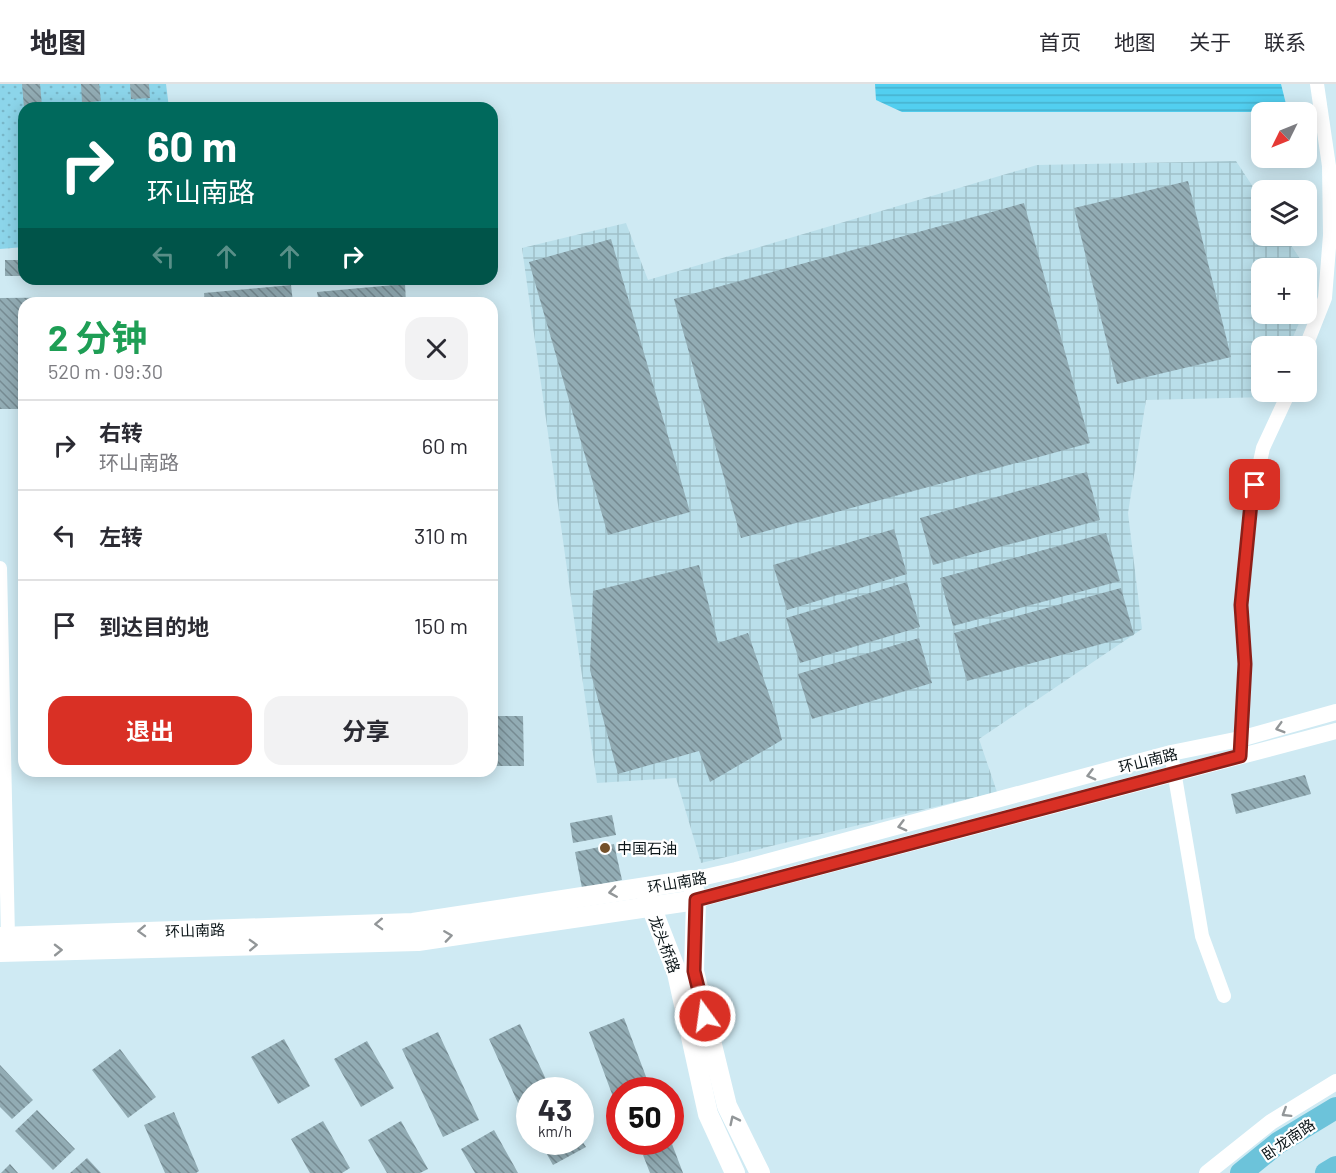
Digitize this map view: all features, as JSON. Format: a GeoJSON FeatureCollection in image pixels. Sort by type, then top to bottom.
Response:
{"type":"FeatureCollection","features":[{"type":"Feature","properties":{"kind":"highway","name":"卧龙南路"},"geometry":{"type":"LineString","coordinates":[[1241,1173],[1278,1143],[1336,1108]]}},
{"type":"Feature","properties":{"kind":"highway"},"geometry":{"type":"LineString","coordinates":[[1326,1173],[1336,1167]]}},
{"type":"Feature","properties":{"kind":"main road","name":"环山南路"},"geometry":{"type":"LineString","coordinates":[[3,942],[413,923],[692,880]]}},
{"type":"Feature","properties":{"kind":"main road","name":"龙头桥路"},"geometry":{"type":"LineString","coordinates":[[692,880],[696,900],[694,971],[727,1106],[760,1173]]}},
{"type":"Feature","properties":{"kind":"main road","name":"龙头桥路"},"geometry":{"type":"LineString","coordinates":[[645,887],[650,907],[677,973],[708,1114],[735,1173]]}},
{"type":"Feature","properties":{"kind":"main road","name":"环山南路"},"geometry":{"type":"LineString","coordinates":[[3,942],[418,941],[696,900]]}},
{"type":"Feature","properties":{"kind":"street"},"geometry":{"type":"LineString","coordinates":[[1310,336],[1325,298],[1330,235],[1329,166],[1317,84]]}},
{"type":"Feature","properties":{"kind":"street"},"geometry":{"type":"LineString","coordinates":[[1240,747],[1245,664],[1241,605],[1251,503],[1263,448],[1284,402]]}},
{"type":"Feature","properties":{"kind":"street"},"geometry":{"type":"LineString","coordinates":[[0,568],[3,942]]}},
{"type":"Feature","properties":{"kind":"street","name":"环山南路"},"geometry":{"type":"LineString","coordinates":[[696,900],[1174,773],[1336,712]]}},
{"type":"Feature","properties":{"kind":"street","name":"环山南路"},"geometry":{"type":"LineString","coordinates":[[692,880],[1171,753],[1240,747],[1336,730]]}},
{"type":"Feature","properties":{"kind":"street"},"geometry":{"type":"LineString","coordinates":[[1171,753],[1202,936],[1224,996]]}},
{"type":"Feature","properties":{"kind":"street"},"geometry":{"type":"LineString","coordinates":[[1207,1173],[1271,1122],[1336,1082]]}},
{"type":"Feature","properties":{"kind":"shaded area"},"geometry":{"type":"Polygon","coordinates":[[[0,84],[166,84],[168,102],[18,102],[18,248],[0,249],[0,84]]]}},
{"type":"Feature","properties":{"kind":"shaded area"},"geometry":{"type":"Polygon","coordinates":[[[875,84],[1281,84],[1286,102],[1251,102],[1251,112],[902,112],[876,100],[875,84]]]}},
{"type":"Feature","properties":{"kind":"shaded area"},"geometry":{"type":"Polygon","coordinates":[[[1236,161],[1251,184],[1251,246],[1292,246],[1300,258],[1251,258],[1251,324],[1299,324],[1293,336],[1251,336],[1251,397],[1146,400],[1128,513],[1142,629],[979,739],[997,792],[701,863],[676,778],[597,783],[522,248],[626,223],[648,280],[1037,165],[1236,161]]]}},
{"type":"Feature","properties":{"kind":"building"},"geometry":{"type":"Polygon","coordinates":[[[22,84],[40,84],[42,102],[24,102],[22,84]]]}},
{"type":"Feature","properties":{"kind":"building"},"geometry":{"type":"Polygon","coordinates":[[[81,84],[99,84],[101,101],[82,102],[81,84]]]}},
{"type":"Feature","properties":{"kind":"building"},"geometry":{"type":"Polygon","coordinates":[[[130,84],[149,84],[150,98],[131,99],[130,84]]]}},
{"type":"Feature","properties":{"kind":"building"},"geometry":{"type":"Polygon","coordinates":[[[1188,181],[1231,357],[1117,384],[1074,208],[1188,181]]]}},
{"type":"Feature","properties":{"kind":"building"},"geometry":{"type":"Polygon","coordinates":[[[1024,203],[1090,443],[741,538],[674,299],[1024,203]]]}},
{"type":"Feature","properties":{"kind":"building"},"geometry":{"type":"Polygon","coordinates":[[[611,239],[690,512],[608,535],[529,262],[611,239]]]}},
{"type":"Feature","properties":{"kind":"building"},"geometry":{"type":"Polygon","coordinates":[[[5,260],[18,260],[18,276],[5,276],[5,260]]]}},
{"type":"Feature","properties":{"kind":"building"},"geometry":{"type":"Polygon","coordinates":[[[291,285],[292,297],[204,297],[204,293],[291,285]]]}},
{"type":"Feature","properties":{"kind":"building"},"geometry":{"type":"Polygon","coordinates":[[[405,285],[406,297],[318,297],[317,292],[405,285]]]}},
{"type":"Feature","properties":{"kind":"building"},"geometry":{"type":"Polygon","coordinates":[[[0,298],[18,298],[18,409],[0,409],[0,298]]]}},
{"type":"Feature","properties":{"kind":"building"},"geometry":{"type":"Polygon","coordinates":[[[1087,472],[1100,520],[933,565],[920,518],[1087,472]]]}},
{"type":"Feature","properties":{"kind":"building"},"geometry":{"type":"Polygon","coordinates":[[[894,529],[907,574],[787,610],[773,565],[894,529]]]}},
{"type":"Feature","properties":{"kind":"building"},"geometry":{"type":"Polygon","coordinates":[[[1106,533],[1120,581],[953,626],[940,578],[1106,533]]]}},
{"type":"Feature","properties":{"kind":"building"},"geometry":{"type":"Polygon","coordinates":[[[699,565],[718,643],[748,633],[775,712],[782,740],[710,782],[699,751],[618,774],[590,670],[593,591],[699,565]]]}},
{"type":"Feature","properties":{"kind":"building"},"geometry":{"type":"Polygon","coordinates":[[[907,582],[920,627],[800,663],[786,618],[907,582]]]}},
{"type":"Feature","properties":{"kind":"building"},"geometry":{"type":"Polygon","coordinates":[[[1121,588],[1134,635],[967,681],[954,633],[1121,588]]]}},
{"type":"Feature","properties":{"kind":"building"},"geometry":{"type":"Polygon","coordinates":[[[919,638],[932,683],[812,719],[798,674],[919,638]]]}},
{"type":"Feature","properties":{"kind":"building"},"geometry":{"type":"Polygon","coordinates":[[[498,716],[523,716],[524,766],[498,766],[498,716]]]}},
{"type":"Feature","properties":{"kind":"building"},"geometry":{"type":"Polygon","coordinates":[[[1305,775],[1311,794],[1236,814],[1231,794],[1305,775]]]}},
{"type":"Feature","properties":{"kind":"building"},"geometry":{"type":"Polygon","coordinates":[[[612,815],[616,835],[573,843],[570,823],[612,815]]]}},
{"type":"Feature","properties":{"kind":"building"},"geometry":{"type":"Polygon","coordinates":[[[614,844],[622,880],[582,888],[575,852],[614,844]]]}},
{"type":"Feature","properties":{"kind":"building"},"geometry":{"type":"Polygon","coordinates":[[[624,1018],[646,1077],[606,1078],[589,1032],[624,1018]]]}},
{"type":"Feature","properties":{"kind":"building"},"geometry":{"type":"Polygon","coordinates":[[[520,1024],[545,1077],[516,1077],[516,1099],[489,1039],[520,1024]]]}},
{"type":"Feature","properties":{"kind":"building"},"geometry":{"type":"Polygon","coordinates":[[[438,1032],[479,1120],[443,1137],[402,1049],[438,1032]]]}},
{"type":"Feature","properties":{"kind":"building"},"geometry":{"type":"Polygon","coordinates":[[[284,1039],[310,1086],[278,1104],[251,1057],[284,1039]]]}},
{"type":"Feature","properties":{"kind":"building"},"geometry":{"type":"Polygon","coordinates":[[[367,1041],[394,1088],[361,1107],[334,1059],[367,1041]]]}},
{"type":"Feature","properties":{"kind":"building"},"geometry":{"type":"Polygon","coordinates":[[[120,1049],[156,1097],[128,1118],[92,1070],[120,1049]]]}},
{"type":"Feature","properties":{"kind":"building"},"geometry":{"type":"Polygon","coordinates":[[[0,1065],[33,1100],[12,1119],[0,1107],[0,1065]]]}},
{"type":"Feature","properties":{"kind":"building"},"geometry":{"type":"Polygon","coordinates":[[[37,1110],[75,1149],[53,1170],[15,1131],[37,1110]]]}},
{"type":"Feature","properties":{"kind":"building"},"geometry":{"type":"Polygon","coordinates":[[[174,1112],[199,1171],[196,1173],[165,1173],[144,1125],[174,1112]]]}},
{"type":"Feature","properties":{"kind":"building"},"geometry":{"type":"Polygon","coordinates":[[[323,1121],[350,1168],[342,1173],[310,1173],[291,1139],[323,1121]]]}},
{"type":"Feature","properties":{"kind":"building"},"geometry":{"type":"Polygon","coordinates":[[[401,1121],[428,1169],[420,1173],[387,1173],[368,1140],[401,1121]]]}},
{"type":"Feature","properties":{"kind":"building"},"geometry":{"type":"Polygon","coordinates":[[[494,1130],[518,1173],[475,1173],[461,1149],[494,1130]]]}},
{"type":"Feature","properties":{"kind":"building"},"geometry":{"type":"Polygon","coordinates":[[[547,1155],[571,1155],[553,1165],[547,1155]]]}},
{"type":"Feature","properties":{"kind":"building"},"geometry":{"type":"Polygon","coordinates":[[[643,1155],[676,1155],[683,1173],[650,1173],[643,1155]]]}},
{"type":"Feature","properties":{"kind":"building"},"geometry":{"type":"Polygon","coordinates":[[[87,1158],[101,1173],[70,1173],[87,1158]]]}},
{"type":"Feature","properties":{"kind":"building"},"geometry":{"type":"Polygon","coordinates":[[[10,1164],[18,1173],[1,1173],[10,1164]]]}},
{"type":"Feature","properties":{"kind":"place","name":"中国石油"},"geometry":{"type":"Point","coordinates":[605,848]}},
{"type":"Feature","properties":{"kind":"route"},"geometry":{"type":"LineString","coordinates":[[705,1016],[694,971],[696,900],[1240,756],[1245,664],[1241,605],[1251,503],[1255,485]]}}]}
